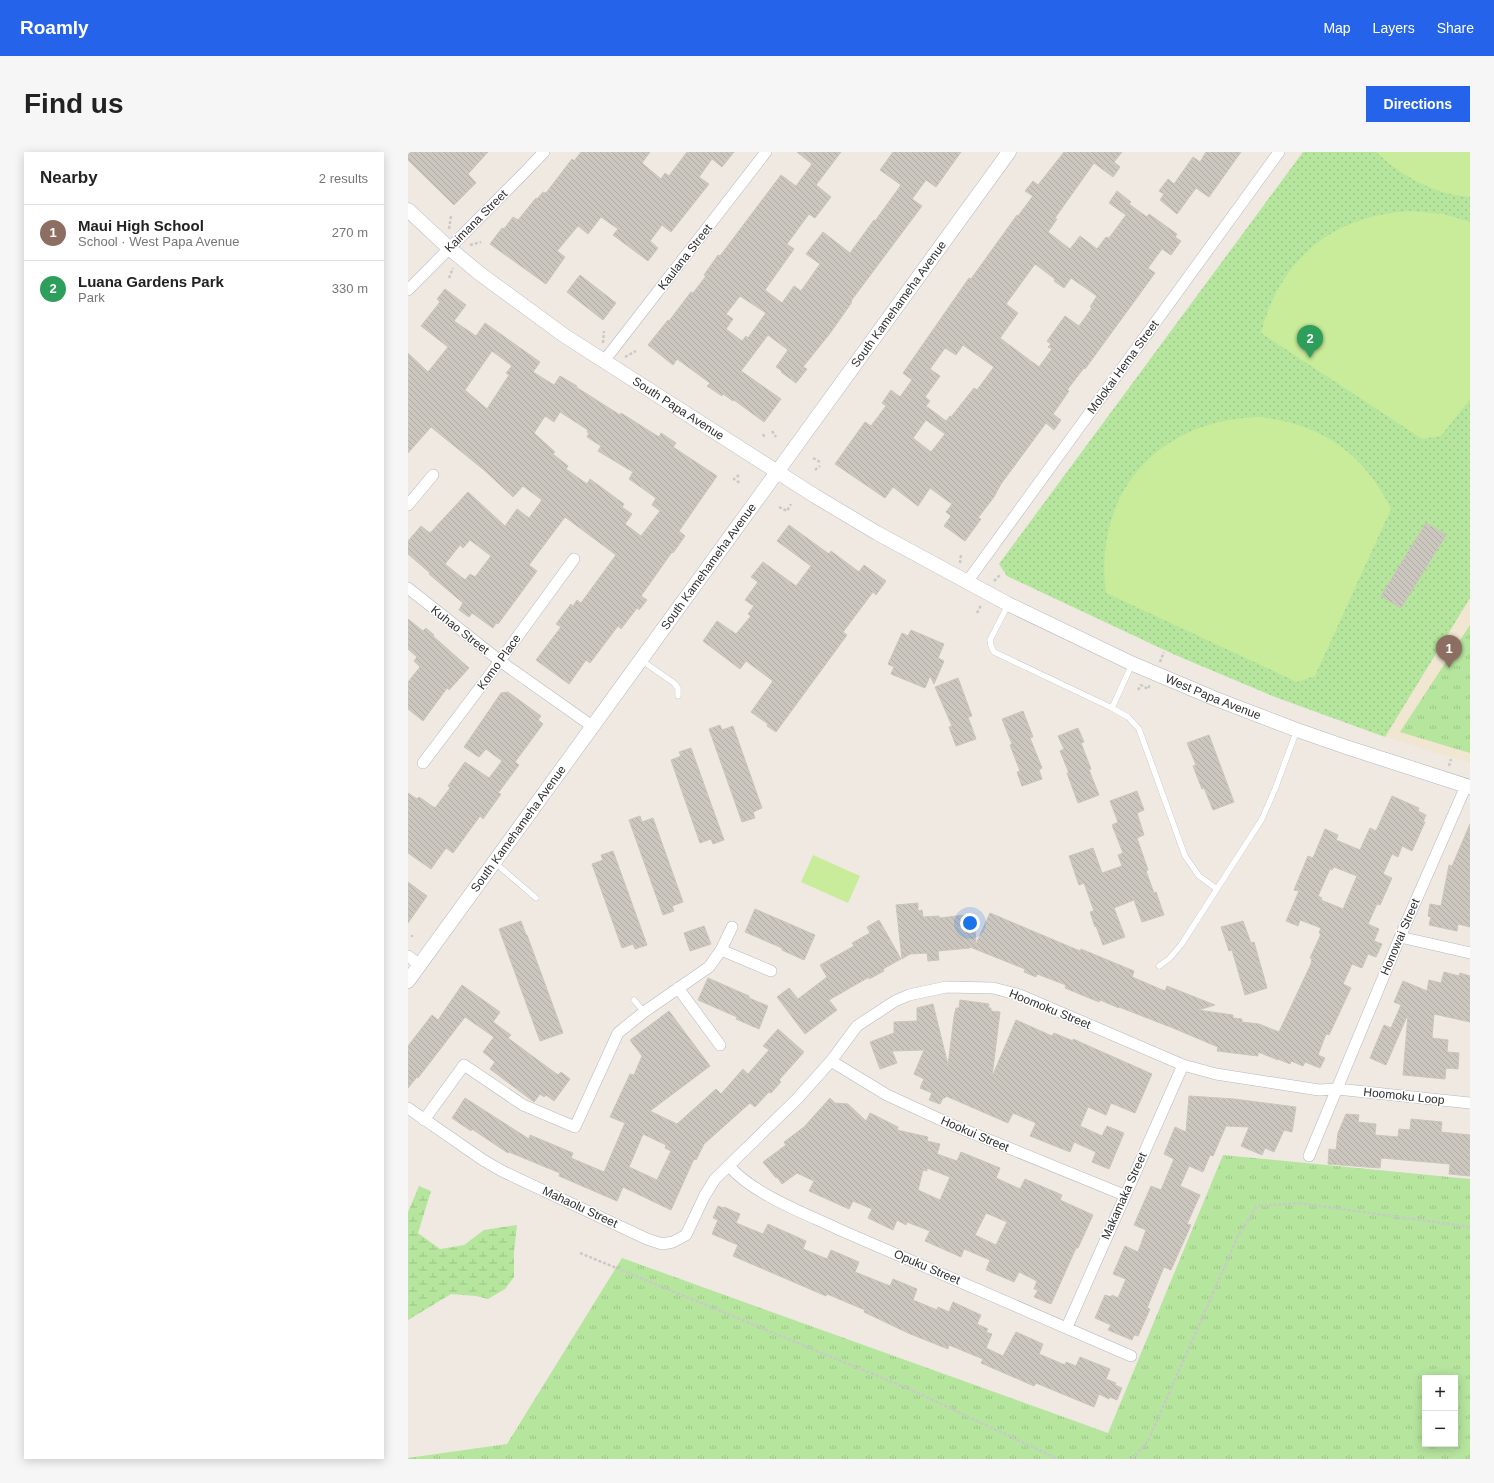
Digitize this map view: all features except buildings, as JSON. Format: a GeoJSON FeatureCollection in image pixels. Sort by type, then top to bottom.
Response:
{"type":"FeatureCollection","features":[{"type":"Feature","properties":{"kind":"street","name":"Kaimana Street"},"geometry":{"type":"LineString","coordinates":[[408,290],[544,152]]}},
{"type":"Feature","properties":{"kind":"street","name":"Kaulana Street"},"geometry":{"type":"LineString","coordinates":[[604,361],[766,152]]}},
{"type":"Feature","properties":{"kind":"street","name":"South Kamehameha Avenue"},"geometry":{"type":"LineString","coordinates":[[408,981],[1009,152]]}},
{"type":"Feature","properties":{"kind":"street","name":"Molokai Hema Street"},"geometry":{"type":"LineString","coordinates":[[967,582],[1280,152]]}},
{"type":"Feature","properties":{"kind":"street","name":"South Papa Avenue"},"geometry":{"type":"LineString","coordinates":[[408,210],[448,248],[514,298],[604,361],[815,496],[877,533],[967,582]]}},
{"type":"Feature","properties":{"kind":"street"},"geometry":{"type":"LineString","coordinates":[[408,505],[433,475]]}},
{"type":"Feature","properties":{"kind":"street","name":"Komo Place"},"geometry":{"type":"LineString","coordinates":[[423,763],[500,661],[574,559]]}},
{"type":"Feature","properties":{"kind":"street","name":"West Papa Avenue"},"geometry":{"type":"LineString","coordinates":[[967,582],[1008,604],[1133,664],[1216,699],[1297,730],[1468,787]]}},
{"type":"Feature","properties":{"kind":"street","name":"Kuhao Street"},"geometry":{"type":"LineString","coordinates":[[408,588],[500,661],[592,726]]}},
{"type":"Feature","properties":{"kind":"street","name":"Honowai Street"},"geometry":{"type":"LineString","coordinates":[[1309,1156],[1400,937],[1468,787]]}},
{"type":"Feature","properties":{"kind":"street"},"geometry":{"type":"LineString","coordinates":[[424,1120],[464,1065],[523,1105],[575,1127],[618,1033],[644,1012],[709,966],[721,950],[732,927]]}},
{"type":"Feature","properties":{"kind":"street"},"geometry":{"type":"LineString","coordinates":[[1400,937],[1470,954]]}},
{"type":"Feature","properties":{"kind":"street"},"geometry":{"type":"LineString","coordinates":[[721,950],[771,971]]}},
{"type":"Feature","properties":{"kind":"street"},"geometry":{"type":"LineString","coordinates":[[408,956],[420,965]]}},
{"type":"Feature","properties":{"kind":"street","name":"Hoomoku Street"},"geometry":{"type":"LineString","coordinates":[[729,1166],[797,1099],[831,1061],[857,1026],[895,1000],[909,995],[946,987],[993,988],[1020,995],[1183,1065],[1216,1074],[1318,1090],[1338,1089]]}},
{"type":"Feature","properties":{"kind":"street"},"geometry":{"type":"LineString","coordinates":[[678,988],[720,1045]]}},
{"type":"Feature","properties":{"kind":"street","name":"Hookui Street"},"geometry":{"type":"LineString","coordinates":[[831,1061],[887,1095],[950,1124],[1124,1196]]}},
{"type":"Feature","properties":{"kind":"street","name":"Makamaka Street"},"geometry":{"type":"LineString","coordinates":[[1067,1327],[1183,1065]]}},
{"type":"Feature","properties":{"kind":"street","name":"Hoomoku Loop"},"geometry":{"type":"LineString","coordinates":[[1338,1089],[1470,1104]]}},
{"type":"Feature","properties":{"kind":"street","name":"Mahaolu Street"},"geometry":{"type":"LineString","coordinates":[[408,1108],[483,1160],[502,1171],[647,1239],[662,1244],[673,1242],[686,1235],[704,1195],[715,1179],[729,1166]]}},
{"type":"Feature","properties":{"kind":"street","name":"Opuku Street"},"geometry":{"type":"LineString","coordinates":[[729,1166],[736,1174],[768,1196],[780,1202],[838,1229],[1131,1356]]}},
{"type":"Feature","properties":{"kind":"lane"},"geometry":{"type":"LineString","coordinates":[[1008,604],[990,640],[994,652],[1128,717],[1139,729],[1185,856],[1199,876],[1217,889]]}},
{"type":"Feature","properties":{"kind":"lane"},"geometry":{"type":"LineString","coordinates":[[640,659],[674,683],[678,688],[678,696]]}},
{"type":"Feature","properties":{"kind":"lane"},"geometry":{"type":"LineString","coordinates":[[1112,708],[1133,664]]}},
{"type":"Feature","properties":{"kind":"lane"},"geometry":{"type":"LineString","coordinates":[[1158,966],[1168,959],[1181,944],[1262,819],[1297,730]]}},
{"type":"Feature","properties":{"kind":"lane"},"geometry":{"type":"LineString","coordinates":[[493,862],[536,898]]}},
{"type":"Feature","properties":{"kind":"lane"},"geometry":{"type":"LineString","coordinates":[[634,1000],[644,1012]]}},
{"type":"Feature","properties":{"kind":"path"},"geometry":{"type":"LineString","coordinates":[[449,229],[451,216]]}},
{"type":"Feature","properties":{"kind":"path"},"geometry":{"type":"LineString","coordinates":[[468,246],[481,242]]}},
{"type":"Feature","properties":{"kind":"path"},"geometry":{"type":"LineString","coordinates":[[449,278],[453,268]]}},
{"type":"Feature","properties":{"kind":"path"},"geometry":{"type":"LineString","coordinates":[[603,343],[604,331]]}},
{"type":"Feature","properties":{"kind":"path"},"geometry":{"type":"LineString","coordinates":[[625,357],[636,351]]}},
{"type":"Feature","properties":{"kind":"path"},"geometry":{"type":"LineString","coordinates":[[772,431],[776,436]]}},
{"type":"Feature","properties":{"kind":"path"},"geometry":{"type":"LineString","coordinates":[[763,434],[765,438]]}},
{"type":"Feature","properties":{"kind":"path"},"geometry":{"type":"LineString","coordinates":[[813,458],[820,462]]}},
{"type":"Feature","properties":{"kind":"path"},"geometry":{"type":"LineString","coordinates":[[815,470],[820,466]]}},
{"type":"Feature","properties":{"kind":"path"},"geometry":{"type":"LineString","coordinates":[[739,475],[734,479],[740,484]]}},
{"type":"Feature","properties":{"kind":"path"},"geometry":{"type":"LineString","coordinates":[[779,508],[787,512],[791,504]]}},
{"type":"Feature","properties":{"kind":"path"},"geometry":{"type":"LineString","coordinates":[[960,563],[961,554]]}},
{"type":"Feature","properties":{"kind":"path"},"geometry":{"type":"LineString","coordinates":[[994,581],[1002,574]]}},
{"type":"Feature","properties":{"kind":"path"},"geometry":{"type":"LineString","coordinates":[[977,613],[982,604]]}},
{"type":"Feature","properties":{"kind":"path"},"geometry":{"type":"LineString","coordinates":[[1160,662],[1164,652]]}},
{"type":"Feature","properties":{"kind":"path"},"geometry":{"type":"LineString","coordinates":[[1138,690],[1141,685],[1148,689],[1150,684]]}},
{"type":"Feature","properties":{"kind":"path"},"geometry":{"type":"LineString","coordinates":[[1448,768],[1451,759]]}},
{"type":"Feature","properties":{"kind":"path"},"geometry":{"type":"LineString","coordinates":[[1132,1459],[1148,1441],[1238,1236],[1257,1206],[1299,1203],[1470,1227]]}},
{"type":"Feature","properties":{"kind":"path"},"geometry":{"type":"LineString","coordinates":[[580,1253],[909,1389],[1058,1459]]}},
{"type":"Feature","properties":{"kind":"shaded area"},"geometry":{"type":"Polygon","coordinates":[[[1470,598],[1470,763],[1385,737],[1470,598]]]}},
{"type":"Feature","properties":{"kind":"green space"},"geometry":{"type":"Polygon","coordinates":[[[1303,152],[1470,152],[1470,598],[1385,737],[1275,697],[1173,654],[1007,576],[999,564],[1303,152]]]}},
{"type":"Feature","properties":{"kind":"green space"},"geometry":{"type":"Polygon","coordinates":[[[1376,152],[1470,152],[1470,197],[1444,192],[1419,183],[1397,169],[1376,152]]]}},
{"type":"Feature","properties":{"kind":"green space"},"geometry":{"type":"Polygon","coordinates":[[[1409,211],[1444,214],[1470,222],[1470,399],[1441,436],[1422,439],[1261,333],[1270,307],[1281,283],[1296,263],[1313,246],[1333,232],[1356,222],[1381,215],[1409,211]]]}},
{"type":"Feature","properties":{"kind":"green space"},"geometry":{"type":"Polygon","coordinates":[[[1260,417],[1302,426],[1321,434],[1338,445],[1354,457],[1368,472],[1380,489],[1391,509],[1315,676],[1297,682],[1106,593],[1105,557],[1110,523],[1122,493],[1140,468],[1163,447],[1192,431],[1224,421],[1260,417]]]}},
{"type":"Feature","properties":{"kind":"green space"},"geometry":{"type":"Polygon","coordinates":[[[1470,625],[1470,753],[1400,732],[1470,625]]]}},
{"type":"Feature","properties":{"kind":"green space"},"geometry":{"type":"Polygon","coordinates":[[[813,855],[860,876],[848,903],[801,882],[813,855]]]}},
{"type":"Feature","properties":{"kind":"green space"},"geometry":{"type":"Polygon","coordinates":[[[1223,1155],[1470,1179],[1470,1459],[408,1459],[507,1444],[622,1258],[1108,1433],[1223,1155]]]}},
{"type":"Feature","properties":{"kind":"green space"},"geometry":{"type":"Polygon","coordinates":[[[419,1186],[431,1191],[418,1233],[440,1249],[464,1245],[484,1230],[517,1225],[514,1252],[514,1277],[505,1289],[488,1299],[476,1296],[451,1294],[408,1320],[408,1212],[419,1186]]]}},
{"type":"Feature","properties":{"kind":"place","name":"Luana Gardens Park"},"geometry":{"type":"Point","coordinates":[1310,358]}},
{"type":"Feature","properties":{"kind":"place","name":"Maui High School"},"geometry":{"type":"Point","coordinates":[1449,668]}}]}
